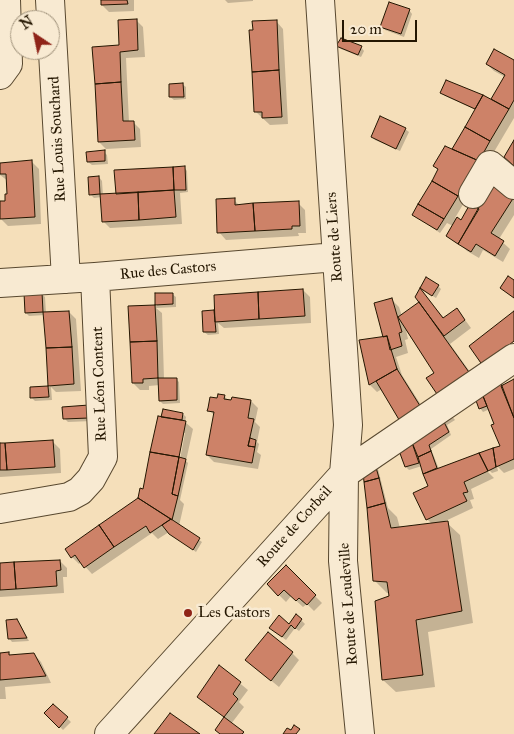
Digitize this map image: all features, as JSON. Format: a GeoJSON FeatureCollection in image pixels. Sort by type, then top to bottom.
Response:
{"type":"FeatureCollection","features":[{"type":"Feature","properties":{"kind":"street"},"geometry":{"type":"LineString","coordinates":[[0,75],[8,64],[6,0]]}},
{"type":"Feature","properties":{"kind":"street","name":"Rue Louis Souchard"},"geometry":{"type":"LineString","coordinates":[[50,0],[66,279]]}},
{"type":"Feature","properties":{"kind":"street","name":"Route de Liers"},"geometry":{"type":"LineString","coordinates":[[320,0],[348,425],[344,474]]}},
{"type":"Feature","properties":{"kind":"street"},"geometry":{"type":"LineString","coordinates":[[473,194],[490,165],[514,184]]}},
{"type":"Feature","properties":{"kind":"street","name":"Rue des Castors"},"geometry":{"type":"LineString","coordinates":[[0,283],[336,257]]}},
{"type":"Feature","properties":{"kind":"street","name":"Rue Léon Content"},"geometry":{"type":"LineString","coordinates":[[0,509],[69,497],[80,491],[91,479],[103,457],[96,277]]}},
{"type":"Feature","properties":{"kind":"street","name":"Route de Corbeil"},"geometry":{"type":"LineString","coordinates":[[109,734],[344,474],[514,358]]}},
{"type":"Feature","properties":{"kind":"street","name":"Route de Leudeville"},"geometry":{"type":"LineString","coordinates":[[344,474],[343,561],[360,734]]}},
{"type":"Feature","properties":{"kind":"building"},"geometry":{"type":"Polygon","coordinates":[[[101,0],[127,0],[128,4],[101,5],[101,0]]]}},
{"type":"Feature","properties":{"kind":"building"},"geometry":{"type":"Polygon","coordinates":[[[389,2],[410,9],[401,34],[380,27],[389,2]]]}},
{"type":"Feature","properties":{"kind":"building"},"geometry":{"type":"Polygon","coordinates":[[[137,19],[138,50],[120,52],[121,82],[95,84],[92,47],[119,45],[118,20],[137,19]]]}},
{"type":"Feature","properties":{"kind":"building"},"geometry":{"type":"Polygon","coordinates":[[[277,20],[279,70],[252,72],[249,30],[253,30],[252,21],[277,20]]]}},
{"type":"Feature","properties":{"kind":"building"},"geometry":{"type":"Polygon","coordinates":[[[341,38],[362,46],[358,55],[336,46],[341,38]]]}},
{"type":"Feature","properties":{"kind":"building"},"geometry":{"type":"Polygon","coordinates":[[[494,49],[514,60],[514,100],[509,109],[491,99],[505,75],[486,64],[494,49]]]}},
{"type":"Feature","properties":{"kind":"building"},"geometry":{"type":"Polygon","coordinates":[[[279,70],[282,117],[262,118],[262,112],[254,112],[252,72],[279,70]]]}},
{"type":"Feature","properties":{"kind":"building"},"geometry":{"type":"Polygon","coordinates":[[[446,80],[483,95],[475,109],[440,93],[446,80]]]}},
{"type":"Feature","properties":{"kind":"building"},"geometry":{"type":"Polygon","coordinates":[[[121,82],[123,121],[134,121],[135,140],[98,142],[95,84],[121,82]]]}},
{"type":"Feature","properties":{"kind":"building"},"geometry":{"type":"Polygon","coordinates":[[[183,83],[184,97],[169,97],[169,84],[183,83]]]}},
{"type":"Feature","properties":{"kind":"building"},"geometry":{"type":"Polygon","coordinates":[[[483,95],[509,109],[490,141],[465,127],[483,95]]]}},
{"type":"Feature","properties":{"kind":"building"},"geometry":{"type":"Polygon","coordinates":[[[380,116],[406,128],[396,149],[371,137],[380,116]]]}},
{"type":"Feature","properties":{"kind":"building"},"geometry":{"type":"Polygon","coordinates":[[[465,127],[490,141],[479,161],[452,149],[465,127]]]}},
{"type":"Feature","properties":{"kind":"building"},"geometry":{"type":"Polygon","coordinates":[[[514,140],[514,166],[504,157],[514,140]]]}},
{"type":"Feature","properties":{"kind":"building"},"geometry":{"type":"Polygon","coordinates":[[[445,146],[479,161],[458,196],[432,181],[438,169],[433,166],[445,146]]]}},
{"type":"Feature","properties":{"kind":"building"},"geometry":{"type":"Polygon","coordinates":[[[105,150],[105,161],[87,162],[86,152],[105,150]]]}},
{"type":"Feature","properties":{"kind":"building"},"geometry":{"type":"Polygon","coordinates":[[[32,160],[35,217],[0,219],[0,201],[5,201],[5,194],[7,194],[6,174],[0,174],[0,163],[32,160]]]}},
{"type":"Feature","properties":{"kind":"building"},"geometry":{"type":"Polygon","coordinates":[[[185,166],[186,190],[174,190],[173,167],[185,166]]]}},
{"type":"Feature","properties":{"kind":"building"},"geometry":{"type":"Polygon","coordinates":[[[173,167],[174,190],[116,194],[114,170],[173,167]]]}},
{"type":"Feature","properties":{"kind":"building"},"geometry":{"type":"Polygon","coordinates":[[[99,176],[100,194],[89,195],[88,177],[99,176]]]}},
{"type":"Feature","properties":{"kind":"building"},"geometry":{"type":"Polygon","coordinates":[[[495,179],[514,197],[491,233],[504,241],[495,256],[476,244],[471,252],[458,244],[495,179]]]}},
{"type":"Feature","properties":{"kind":"building"},"geometry":{"type":"Polygon","coordinates":[[[432,181],[458,196],[444,219],[418,204],[432,181]]]}},
{"type":"Feature","properties":{"kind":"building"},"geometry":{"type":"Polygon","coordinates":[[[174,190],[176,217],[139,220],[138,192],[174,190]]]}},
{"type":"Feature","properties":{"kind":"building"},"geometry":{"type":"Polygon","coordinates":[[[138,192],[139,220],[102,222],[100,194],[138,192]]]}},
{"type":"Feature","properties":{"kind":"building"},"geometry":{"type":"Polygon","coordinates":[[[235,198],[235,205],[253,203],[255,231],[217,233],[216,199],[235,198]]]}},
{"type":"Feature","properties":{"kind":"building"},"geometry":{"type":"Polygon","coordinates":[[[299,201],[300,226],[292,226],[292,229],[255,231],[253,203],[299,201]]]}},
{"type":"Feature","properties":{"kind":"building"},"geometry":{"type":"Polygon","coordinates":[[[418,204],[444,219],[437,230],[412,215],[418,204]]]}},
{"type":"Feature","properties":{"kind":"building"},"geometry":{"type":"Polygon","coordinates":[[[470,204],[479,209],[458,244],[446,236],[457,217],[461,220],[470,204]]]}},
{"type":"Feature","properties":{"kind":"building"},"geometry":{"type":"Polygon","coordinates":[[[508,276],[514,280],[514,298],[500,288],[508,276]]]}},
{"type":"Feature","properties":{"kind":"building"},"geometry":{"type":"Polygon","coordinates":[[[426,277],[439,285],[432,296],[420,288],[426,277]]]}},
{"type":"Feature","properties":{"kind":"building"},"geometry":{"type":"Polygon","coordinates":[[[420,288],[443,318],[457,308],[465,320],[444,336],[415,297],[420,288]]]}},
{"type":"Feature","properties":{"kind":"building"},"geometry":{"type":"Polygon","coordinates":[[[303,289],[305,316],[259,319],[258,292],[303,289]]]}},
{"type":"Feature","properties":{"kind":"building"},"geometry":{"type":"Polygon","coordinates":[[[42,292],[43,312],[25,313],[24,293],[42,292]]]}},
{"type":"Feature","properties":{"kind":"building"},"geometry":{"type":"Polygon","coordinates":[[[258,292],[259,319],[215,322],[214,295],[258,292]]]}},
{"type":"Feature","properties":{"kind":"building"},"geometry":{"type":"Polygon","coordinates":[[[155,293],[173,293],[173,304],[155,305],[155,293]]]}},
{"type":"Feature","properties":{"kind":"building"},"geometry":{"type":"Polygon","coordinates":[[[392,298],[402,332],[399,333],[402,346],[390,350],[387,336],[383,337],[374,303],[392,298]]]}},
{"type":"Feature","properties":{"kind":"building"},"geometry":{"type":"Polygon","coordinates":[[[419,302],[471,375],[439,397],[426,378],[434,373],[398,317],[419,302]]]}},
{"type":"Feature","properties":{"kind":"building"},"geometry":{"type":"Polygon","coordinates":[[[155,305],[157,341],[130,342],[128,306],[155,305]]]}},
{"type":"Feature","properties":{"kind":"building"},"geometry":{"type":"Polygon","coordinates":[[[214,310],[216,332],[203,332],[202,311],[214,310]]]}},
{"type":"Feature","properties":{"kind":"building"},"geometry":{"type":"Polygon","coordinates":[[[69,311],[72,347],[46,348],[43,312],[69,311]]]}},
{"type":"Feature","properties":{"kind":"building"},"geometry":{"type":"Polygon","coordinates":[[[514,311],[514,341],[483,366],[469,346],[514,311]]]}},
{"type":"Feature","properties":{"kind":"building"},"geometry":{"type":"Polygon","coordinates":[[[387,336],[397,369],[369,385],[359,340],[387,336]]]}},
{"type":"Feature","properties":{"kind":"building"},"geometry":{"type":"Polygon","coordinates":[[[157,341],[158,378],[143,379],[143,383],[132,383],[130,342],[157,341]]]}},
{"type":"Feature","properties":{"kind":"building"},"geometry":{"type":"Polygon","coordinates":[[[72,347],[74,384],[48,386],[46,348],[72,347]]]}},
{"type":"Feature","properties":{"kind":"building"},"geometry":{"type":"Polygon","coordinates":[[[397,369],[422,409],[401,423],[376,381],[397,369]]]}},
{"type":"Feature","properties":{"kind":"building"},"geometry":{"type":"Polygon","coordinates":[[[158,378],[177,378],[177,400],[159,401],[158,378]]]}},
{"type":"Feature","properties":{"kind":"building"},"geometry":{"type":"Polygon","coordinates":[[[499,378],[514,418],[514,459],[496,467],[493,448],[500,446],[491,425],[494,424],[481,391],[499,378]]]}},
{"type":"Feature","properties":{"kind":"building"},"geometry":{"type":"Polygon","coordinates":[[[514,379],[514,418],[501,386],[514,379]]]}},
{"type":"Feature","properties":{"kind":"building"},"geometry":{"type":"Polygon","coordinates":[[[48,386],[49,397],[30,398],[30,387],[48,386]]]}},
{"type":"Feature","properties":{"kind":"building"},"geometry":{"type":"Polygon","coordinates":[[[481,391],[487,406],[479,409],[474,395],[481,391]]]}},
{"type":"Feature","properties":{"kind":"building"},"geometry":{"type":"Polygon","coordinates":[[[218,394],[225,395],[224,399],[231,400],[232,397],[251,400],[248,418],[254,419],[248,446],[255,447],[252,463],[206,455],[214,412],[207,411],[210,397],[217,398],[218,394]]]}},
{"type":"Feature","properties":{"kind":"building"},"geometry":{"type":"Polygon","coordinates":[[[89,405],[89,418],[63,419],[62,407],[89,405]]]}},
{"type":"Feature","properties":{"kind":"building"},"geometry":{"type":"Polygon","coordinates":[[[163,409],[183,413],[182,420],[161,417],[163,409]]]}},
{"type":"Feature","properties":{"kind":"building"},"geometry":{"type":"Polygon","coordinates":[[[158,416],[186,421],[179,457],[150,452],[158,416]]]}},
{"type":"Feature","properties":{"kind":"building"},"geometry":{"type":"Polygon","coordinates":[[[444,422],[449,432],[429,445],[431,451],[418,457],[411,440],[444,422]]]}},
{"type":"Feature","properties":{"kind":"building"},"geometry":{"type":"Polygon","coordinates":[[[250,438],[256,440],[255,447],[248,446],[250,438]]]}},
{"type":"Feature","properties":{"kind":"building"},"geometry":{"type":"Polygon","coordinates":[[[53,440],[55,467],[7,470],[5,443],[53,440]]]}},
{"type":"Feature","properties":{"kind":"building"},"geometry":{"type":"Polygon","coordinates":[[[411,440],[419,463],[405,467],[398,448],[411,440]]]}},
{"type":"Feature","properties":{"kind":"building"},"geometry":{"type":"Polygon","coordinates":[[[0,443],[5,443],[7,470],[0,470],[0,443]]]}},
{"type":"Feature","properties":{"kind":"building"},"geometry":{"type":"Polygon","coordinates":[[[493,448],[496,467],[488,471],[479,453],[493,448]]]}},
{"type":"Feature","properties":{"kind":"building"},"geometry":{"type":"Polygon","coordinates":[[[431,451],[437,468],[423,474],[418,457],[431,451]]]}},
{"type":"Feature","properties":{"kind":"building"},"geometry":{"type":"Polygon","coordinates":[[[150,452],[179,457],[172,494],[178,496],[172,520],[138,498],[140,488],[143,489],[150,452]]]}},
{"type":"Feature","properties":{"kind":"building"},"geometry":{"type":"Polygon","coordinates":[[[479,453],[488,471],[464,482],[468,492],[463,493],[467,501],[426,520],[413,493],[428,486],[423,474],[479,453]]]}},
{"type":"Feature","properties":{"kind":"building"},"geometry":{"type":"Polygon","coordinates":[[[179,457],[186,459],[178,496],[172,494],[179,457]]]}},
{"type":"Feature","properties":{"kind":"building"},"geometry":{"type":"Polygon","coordinates":[[[375,464],[379,478],[364,482],[363,472],[375,464]]]}},
{"type":"Feature","properties":{"kind":"building"},"geometry":{"type":"Polygon","coordinates":[[[379,478],[385,503],[367,508],[364,482],[379,478]]]}},
{"type":"Feature","properties":{"kind":"building"},"geometry":{"type":"Polygon","coordinates":[[[138,498],[171,519],[150,533],[146,526],[114,547],[99,525],[138,498]]]}},
{"type":"Feature","properties":{"kind":"building"},"geometry":{"type":"Polygon","coordinates":[[[385,503],[391,528],[448,521],[462,611],[416,620],[423,675],[382,680],[375,601],[389,596],[387,582],[373,581],[367,508],[385,503]]]}},
{"type":"Feature","properties":{"kind":"building"},"geometry":{"type":"Polygon","coordinates":[[[171,519],[200,538],[193,550],[169,534],[162,525],[171,519]]]}},
{"type":"Feature","properties":{"kind":"building"},"geometry":{"type":"Polygon","coordinates":[[[99,525],[114,547],[84,568],[75,555],[71,558],[65,549],[99,525]]]}},
{"type":"Feature","properties":{"kind":"building"},"geometry":{"type":"Polygon","coordinates":[[[60,560],[61,570],[56,571],[57,586],[16,589],[14,562],[60,560]]]}},
{"type":"Feature","properties":{"kind":"building"},"geometry":{"type":"Polygon","coordinates":[[[14,562],[16,589],[0,590],[0,563],[14,562]]]}},
{"type":"Feature","properties":{"kind":"building"},"geometry":{"type":"Polygon","coordinates":[[[286,565],[316,595],[307,605],[299,598],[296,601],[284,590],[278,596],[267,584],[286,565]]]}},
{"type":"Feature","properties":{"kind":"building"},"geometry":{"type":"Polygon","coordinates":[[[296,614],[302,619],[295,629],[291,625],[282,637],[269,628],[279,615],[289,624],[296,614]]]}},
{"type":"Feature","properties":{"kind":"building"},"geometry":{"type":"Polygon","coordinates":[[[17,619],[27,638],[8,639],[6,620],[17,619]]]}},
{"type":"Feature","properties":{"kind":"building"},"geometry":{"type":"Polygon","coordinates":[[[268,632],[293,652],[271,681],[245,660],[268,632]]]}},
{"type":"Feature","properties":{"kind":"building"},"geometry":{"type":"Polygon","coordinates":[[[9,652],[9,655],[34,653],[46,676],[0,680],[0,653],[9,652]]]}},
{"type":"Feature","properties":{"kind":"building"},"geometry":{"type":"Polygon","coordinates":[[[219,665],[241,682],[233,694],[238,699],[224,717],[197,697],[219,665]]]}},
{"type":"Feature","properties":{"kind":"building"},"geometry":{"type":"Polygon","coordinates":[[[53,704],[68,717],[59,728],[44,713],[53,704]]]}},
{"type":"Feature","properties":{"kind":"building"},"geometry":{"type":"Polygon","coordinates":[[[170,713],[200,734],[154,734],[170,713]]]}},
{"type":"Feature","properties":{"kind":"building"},"geometry":{"type":"Polygon","coordinates":[[[224,717],[244,732],[242,734],[220,734],[215,730],[224,717]]]}},
{"type":"Feature","properties":{"kind":"building"},"geometry":{"type":"Polygon","coordinates":[[[294,725],[300,729],[296,734],[283,734],[287,728],[291,730],[294,725]]]}},
{"type":"Feature","properties":{"kind":"place","name":"Les Castors"},"geometry":{"type":"Point","coordinates":[188,613]}}]}
